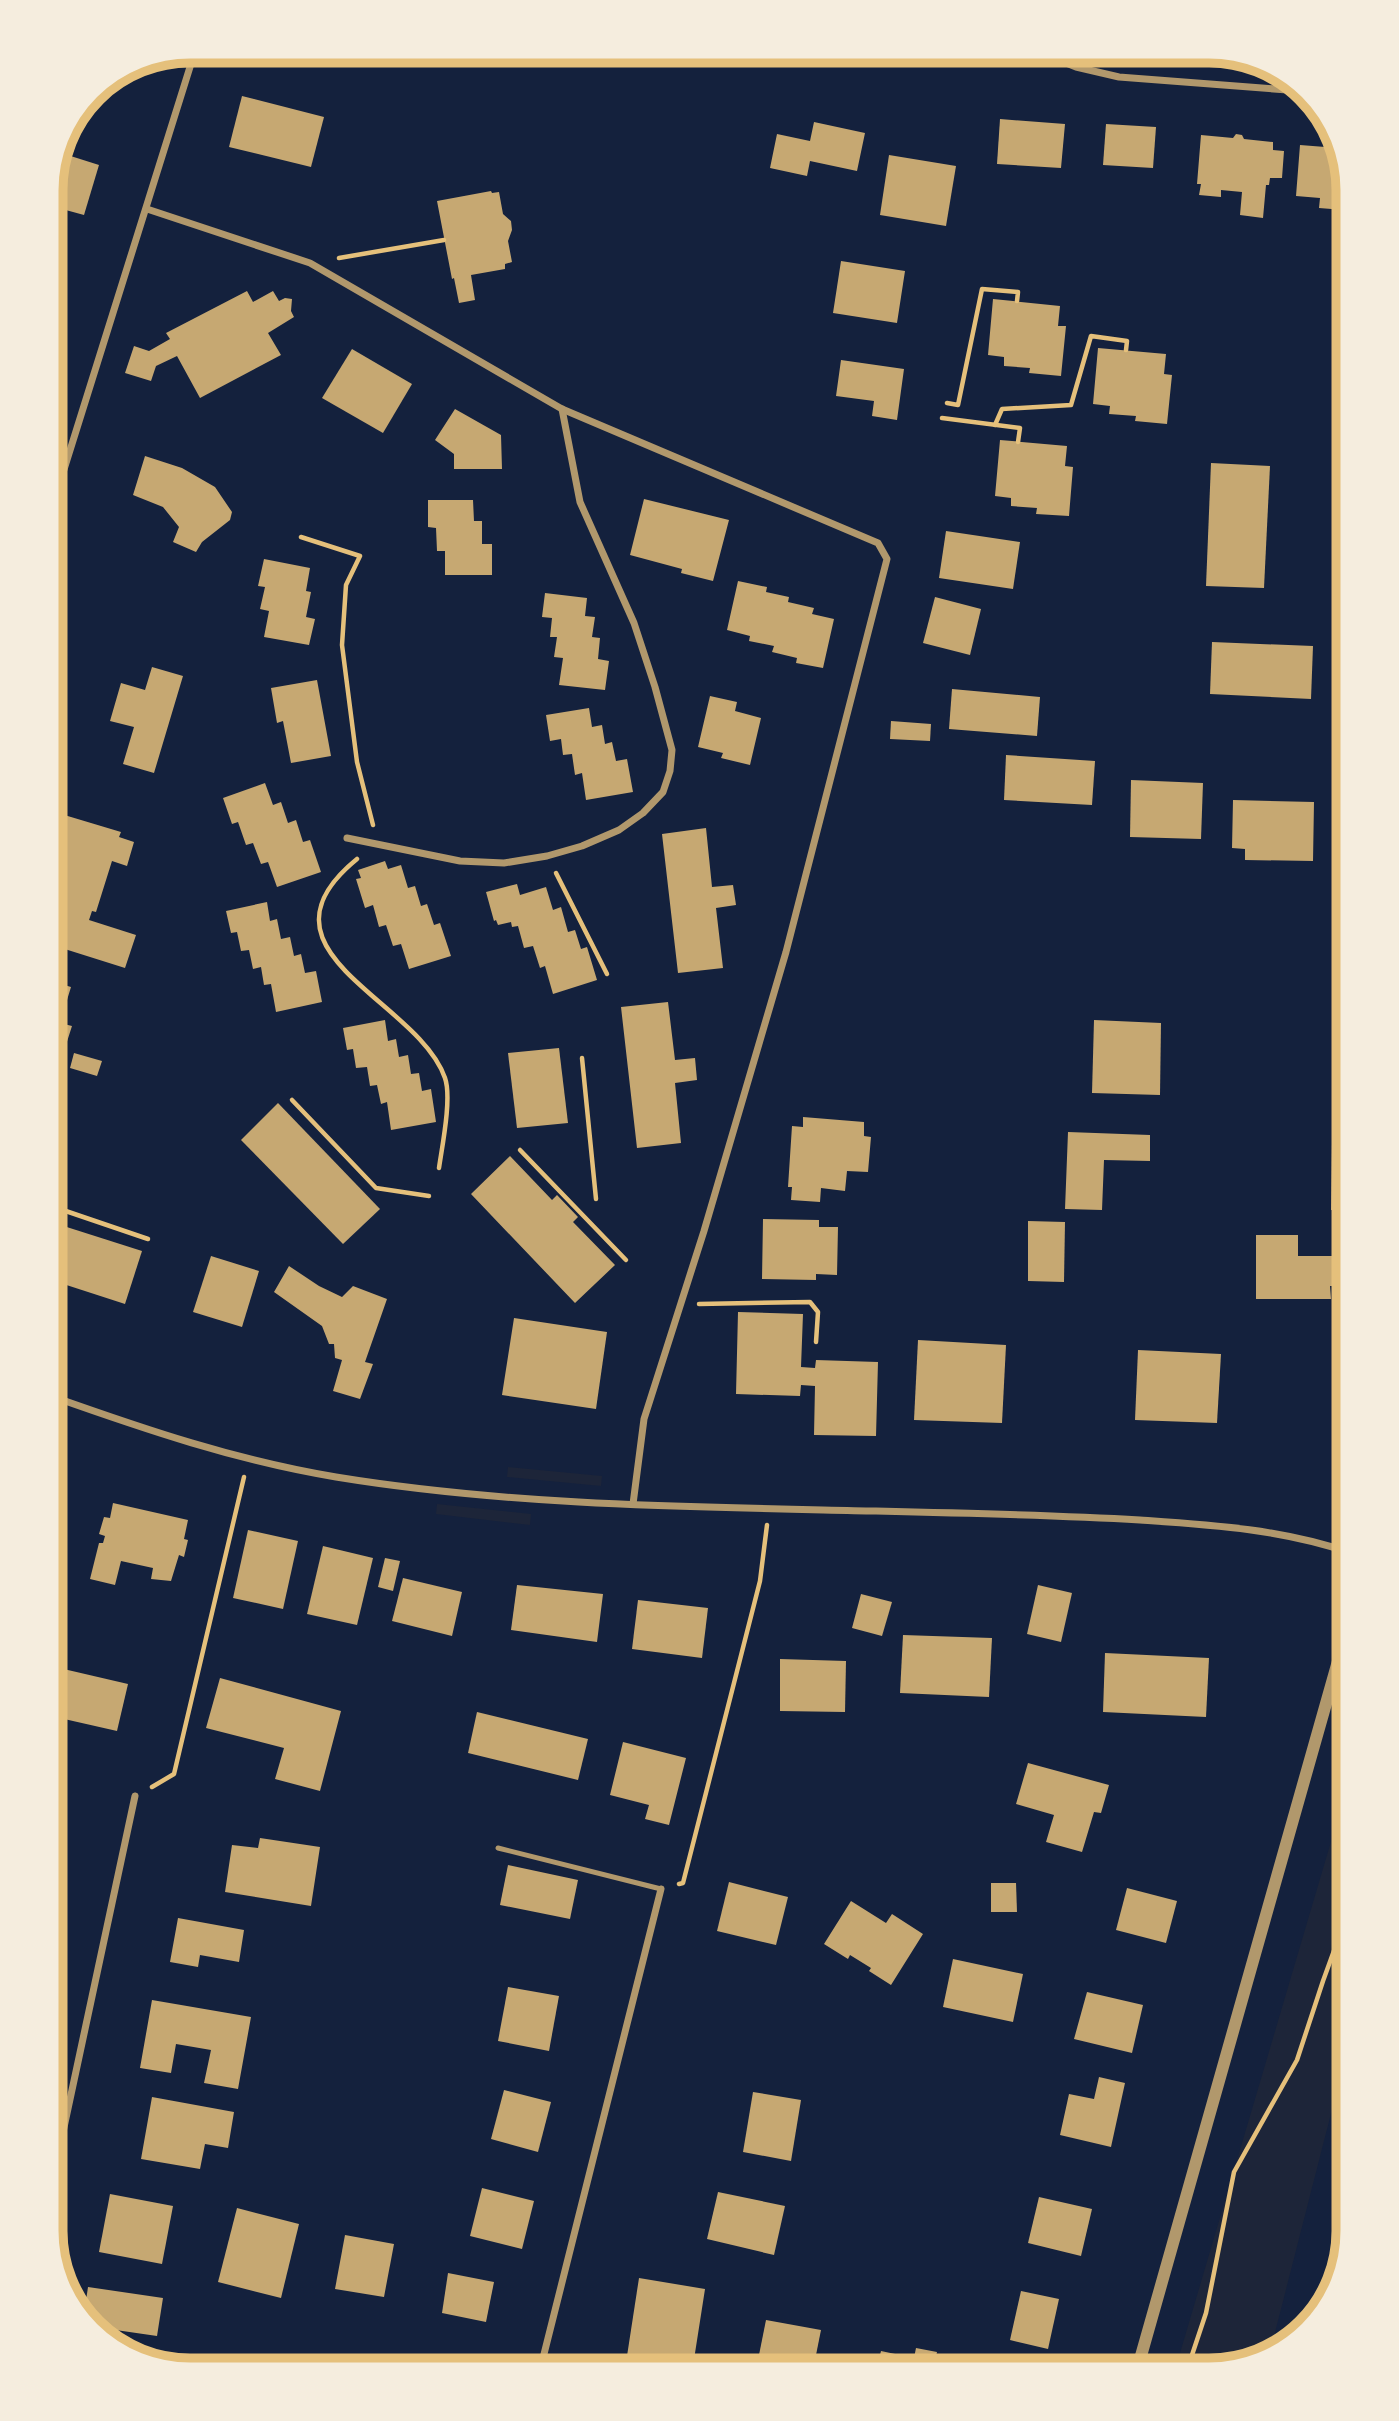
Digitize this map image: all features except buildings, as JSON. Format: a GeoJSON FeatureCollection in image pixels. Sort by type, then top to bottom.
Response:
{"type":"FeatureCollection","features":[{"type":"Feature","properties":{"kind":"street"},"geometry":{"type":"LineString","coordinates":[[63,473],[191,63]]}},
{"type":"Feature","properties":{"kind":"street"},"geometry":{"type":"LineString","coordinates":[[1066,63],[1119,77],[1286,90]]}},
{"type":"Feature","properties":{"kind":"street"},"geometry":{"type":"LineString","coordinates":[[147,209],[310,263],[562,409],[878,542],[887,558],[786,952],[644,1419],[633,1504]]}},
{"type":"Feature","properties":{"kind":"street"},"geometry":{"type":"LineString","coordinates":[[347,838],[460,861],[504,863],[547,856],[582,846],[619,830],[643,813],[663,792],[670,771],[672,750],[634,623],[580,502],[562,409]]}},
{"type":"Feature","properties":{"kind":"street"},"geometry":{"type":"LineString","coordinates":[[63,1400],[148,1431],[249,1459],[335,1477],[471,1495],[633,1504],[1078,1516],[1227,1526],[1286,1534],[1336,1549]]}},
{"type":"Feature","properties":{"kind":"street"},"geometry":{"type":"LineString","coordinates":[[1140,2358],[1336,1668]]}},
{"type":"Feature","properties":{"kind":"street"},"geometry":{"type":"LineString","coordinates":[[63,2132],[135,1796]]}},
{"type":"Feature","properties":{"kind":"street"},"geometry":{"type":"LineString","coordinates":[[543,2358],[661,1889]]}},
{"type":"Feature","properties":{"kind":"lane"},"geometry":{"type":"LineString","coordinates":[[498,1848],[661,1889]]}},
{"type":"Feature","properties":{"kind":"path"},"geometry":{"type":"LineString","coordinates":[[310,263],[444,240]]}},
{"type":"Feature","properties":{"kind":"path"},"geometry":{"type":"LineString","coordinates":[[947,402],[958,405],[982,289],[1018,292],[1017,301]]}},
{"type":"Feature","properties":{"kind":"path"},"geometry":{"type":"LineString","coordinates":[[995,425],[1002,409],[1071,405],[1091,336],[1127,341],[1126,350]]}},
{"type":"Feature","properties":{"kind":"path"},"geometry":{"type":"LineString","coordinates":[[942,418],[1020,428],[1018,442]]}},
{"type":"Feature","properties":{"kind":"path"},"geometry":{"type":"LineString","coordinates":[[547,856],[607,974]]}},
{"type":"Feature","properties":{"kind":"path"},"geometry":{"type":"LineString","coordinates":[[582,1058],[596,1199]]}},
{"type":"Feature","properties":{"kind":"path"},"geometry":{"type":"LineString","coordinates":[[292,1100],[376,1188],[429,1196]]}},
{"type":"Feature","properties":{"kind":"path"},"geometry":{"type":"LineString","coordinates":[[520,1150],[626,1261]]}},
{"type":"Feature","properties":{"kind":"path"},"geometry":{"type":"LineString","coordinates":[[63,1210],[148,1240]]}},
{"type":"Feature","properties":{"kind":"path"},"geometry":{"type":"LineString","coordinates":[[681,1304],[810,1302],[818,1312],[816,1342]]}},
{"type":"Feature","properties":{"kind":"path"},"geometry":{"type":"LineString","coordinates":[[135,1796],[174,1774],[249,1459]]}},
{"type":"Feature","properties":{"kind":"path"},"geometry":{"type":"LineString","coordinates":[[661,1889],[683,1883],[760,1581],[769,1508]]}},
{"type":"Feature","properties":{"kind":"path"},"geometry":{"type":"LineString","coordinates":[[1191,2358],[1206,2313],[1234,2172],[1297,2060],[1336,1947]]}},
{"type":"Feature","properties":{"kind":"shaded area"},"geometry":{"type":"Polygon","coordinates":[[[508,1467],[602,1476],[601,1486],[507,1477],[508,1467]]]}},
{"type":"Feature","properties":{"kind":"shaded area"},"geometry":{"type":"Polygon","coordinates":[[[437,1504],[531,1514],[530,1525],[436,1514],[437,1504]]]}},
{"type":"Feature","properties":{"kind":"shaded area"},"geometry":{"type":"Polygon","coordinates":[[[1336,1825],[1336,2094],[1273,2340],[1242,2354],[1179,2358],[1336,1825]]]}}]}
